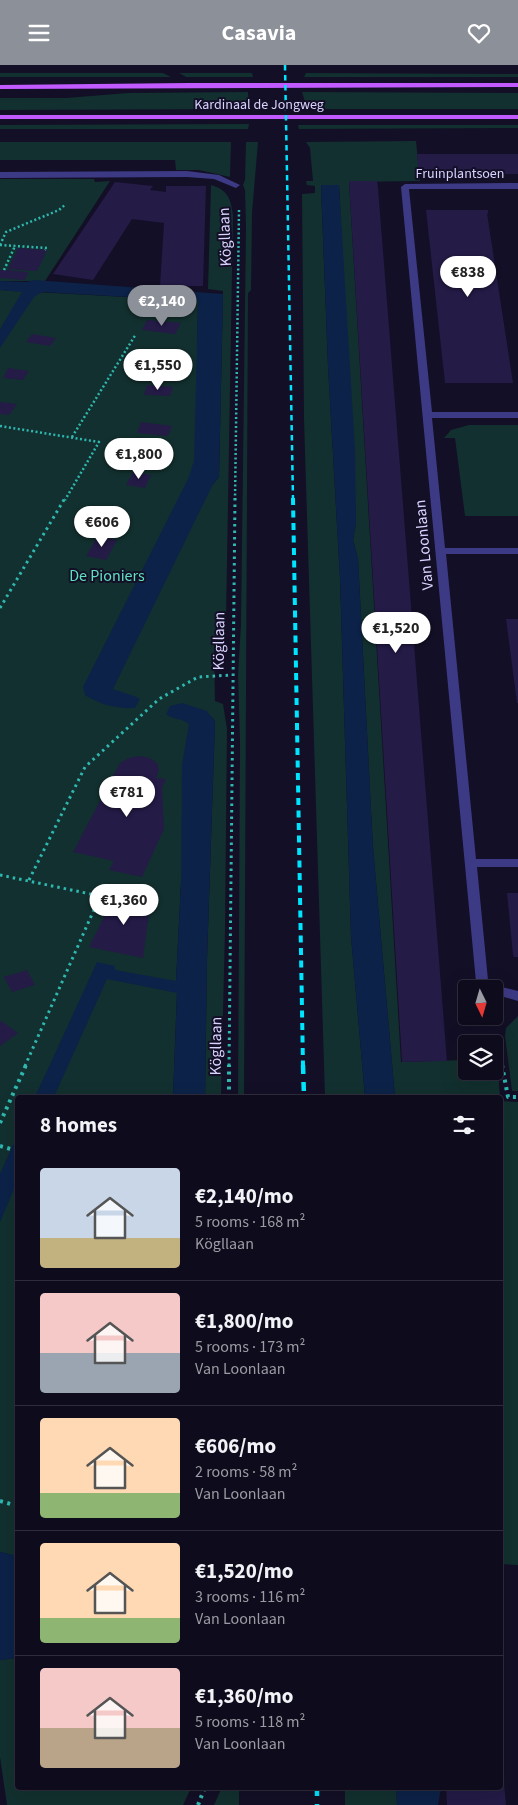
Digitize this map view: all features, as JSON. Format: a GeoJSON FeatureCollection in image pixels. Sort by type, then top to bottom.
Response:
{"type":"FeatureCollection","features":[{"type":"Feature","properties":{"kind":"main road","name":"Kardinaal de Jongweg"},"geometry":{"type":"LineString","coordinates":[[0,87],[518,85]]}},
{"type":"Feature","properties":{"kind":"main road","name":"Kardinaal de Jongweg"},"geometry":{"type":"LineString","coordinates":[[0,117],[518,117]]}},
{"type":"Feature","properties":{"kind":"street","name":"Kögllaan"},"geometry":{"type":"LineString","coordinates":[[0,175],[186,174],[216,177],[236,185]]}},
{"type":"Feature","properties":{"kind":"street","name":"Fruinplantsoen"},"geometry":{"type":"LineString","coordinates":[[405,187],[517,186],[518,197]]}},
{"type":"Feature","properties":{"kind":"street","name":"Van Loonlaan"},"geometry":{"type":"LineString","coordinates":[[405,187],[482,980]]}},
{"type":"Feature","properties":{"kind":"street"},"geometry":{"type":"LineString","coordinates":[[428,415],[518,415]]}},
{"type":"Feature","properties":{"kind":"street"},"geometry":{"type":"LineString","coordinates":[[440,551],[518,551]]}},
{"type":"Feature","properties":{"kind":"street"},"geometry":{"type":"LineString","coordinates":[[470,863],[518,863]]}},
{"type":"Feature","properties":{"kind":"street"},"geometry":{"type":"LineString","coordinates":[[503,992],[518,996]]}},
{"type":"Feature","properties":{"kind":"path"},"geometry":{"type":"LineString","coordinates":[[45,250],[0,245],[6,232],[59,210],[77,195],[101,184],[101,174]]}},
{"type":"Feature","properties":{"kind":"path","name":"Kögllaan"},"geometry":{"type":"LineString","coordinates":[[229,1095],[232,675],[240,223],[236,185]]}},
{"type":"Feature","properties":{"kind":"path"},"geometry":{"type":"LineString","coordinates":[[4,270],[15,246]]}},
{"type":"Feature","properties":{"kind":"path"},"geometry":{"type":"LineString","coordinates":[[72,437],[136,334]]}},
{"type":"Feature","properties":{"kind":"path"},"geometry":{"type":"LineString","coordinates":[[0,426],[100,442],[0,608]]}},
{"type":"Feature","properties":{"kind":"path"},"geometry":{"type":"LineString","coordinates":[[29,880],[85,767],[159,699],[198,677],[232,675]]}},
{"type":"Feature","properties":{"kind":"path"},"geometry":{"type":"LineString","coordinates":[[0,875],[100,896],[0,1123]]}},
{"type":"Feature","properties":{"kind":"path"},"geometry":{"type":"LineString","coordinates":[[503,1070],[508,1097],[518,1097]]}},
{"type":"Feature","properties":{"kind":"path"},"geometry":{"type":"LineString","coordinates":[[0,1147],[15,1150]]}},
{"type":"Feature","properties":{"kind":"path"},"geometry":{"type":"LineString","coordinates":[[0,1501],[15,1505]]}},
{"type":"Feature","properties":{"kind":"path"},"geometry":{"type":"LineString","coordinates":[[198,1805],[204,1790]]}},
{"type":"Feature","properties":{"kind":"green space"},"geometry":{"type":"Polygon","coordinates":[[[0,73],[163,73],[171,77],[0,77],[0,73]]]}},
{"type":"Feature","properties":{"kind":"green space"},"geometry":{"type":"Polygon","coordinates":[[[179,73],[252,73],[253,77],[186,77],[179,73]]]}},
{"type":"Feature","properties":{"kind":"green space"},"geometry":{"type":"Polygon","coordinates":[[[306,73],[518,74],[518,77],[304,77],[306,73]]]}},
{"type":"Feature","properties":{"kind":"green space"},"geometry":{"type":"Polygon","coordinates":[[[248,92],[249,109],[0,110],[0,98],[66,98],[128,93],[248,92]]]}},
{"type":"Feature","properties":{"kind":"green space"},"geometry":{"type":"Polygon","coordinates":[[[302,92],[518,93],[518,109],[305,109],[306,105],[302,92]]]}},
{"type":"Feature","properties":{"kind":"green space"},"geometry":{"type":"Polygon","coordinates":[[[249,124],[248,129],[0,129],[0,125],[249,124]]]}},
{"type":"Feature","properties":{"kind":"green space"},"geometry":{"type":"Polygon","coordinates":[[[298,125],[518,125],[518,128],[299,129],[298,125]]]}},
{"type":"Feature","properties":{"kind":"green space"},"geometry":{"type":"Polygon","coordinates":[[[416,141],[420,181],[349,182],[401,1062],[458,1060],[458,1080],[499,1080],[500,1095],[395,1095],[373,848],[358,559],[353,540],[356,523],[339,185],[321,186],[328,366],[340,578],[351,936],[365,1095],[325,1095],[304,419],[302,194],[315,193],[315,186],[307,185],[306,181],[313,181],[310,148],[306,142],[416,141]]]}},
{"type":"Feature","properties":{"kind":"green space"},"geometry":{"type":"Polygon","coordinates":[[[0,142],[231,142],[230,177],[199,170],[176,170],[175,160],[0,160],[0,142]]]}},
{"type":"Feature","properties":{"kind":"green space"},"geometry":{"type":"Polygon","coordinates":[[[246,142],[258,142],[252,213],[251,290],[248,293],[244,1095],[238,1095],[240,742],[238,675],[241,625],[246,228],[245,190],[243,185],[245,180],[246,142]]]}},
{"type":"Feature","properties":{"kind":"green space"},"geometry":{"type":"Polygon","coordinates":[[[0,179],[94,179],[95,182],[110,181],[45,281],[0,281],[0,179]]]}},
{"type":"Feature","properties":{"kind":"green space","name":"De Pioniers"},"geometry":{"type":"Polygon","coordinates":[[[211,185],[225,192],[228,196],[233,215],[226,620],[221,648],[214,651],[215,701],[223,704],[227,729],[221,1095],[205,1095],[207,959],[215,721],[212,717],[181,882],[173,1095],[15,1095],[15,1556],[0,1552],[0,290],[198,301],[197,372],[213,484],[219,477],[223,291],[208,289],[211,185]]]}},
{"type":"Feature","properties":{"kind":"green space"},"geometry":{"type":"Polygon","coordinates":[[[469,425],[518,425],[518,516],[465,516],[455,438],[444,438],[451,430],[469,425]]]}},
{"type":"Feature","properties":{"kind":"green space"},"geometry":{"type":"Polygon","coordinates":[[[518,1016],[518,1091],[512,1091],[505,1036],[506,1028],[518,1016]]]}},
{"type":"Feature","properties":{"kind":"green space"},"geometry":{"type":"Polygon","coordinates":[[[503,1101],[518,1102],[518,1565],[503,1564],[503,1101]]]}},
{"type":"Feature","properties":{"kind":"green space"},"geometry":{"type":"Polygon","coordinates":[[[15,1658],[15,1790],[190,1790],[183,1805],[7,1805],[0,1757],[0,1660],[15,1658]]]}},
{"type":"Feature","properties":{"kind":"green space"},"geometry":{"type":"Polygon","coordinates":[[[221,1790],[239,1790],[239,1805],[214,1805],[221,1790]]]}},
{"type":"Feature","properties":{"kind":"green space"},"geometry":{"type":"Polygon","coordinates":[[[345,1790],[396,1790],[397,1805],[345,1805],[345,1790]]]}},
{"type":"Feature","properties":{"kind":"water"},"geometry":{"type":"Polygon","coordinates":[[[321,185],[339,185],[355,450],[356,523],[353,540],[358,559],[373,848],[395,1095],[365,1095],[351,936],[340,578],[328,366],[321,185]]]}},
{"type":"Feature","properties":{"kind":"water"},"geometry":{"type":"Polygon","coordinates":[[[34,280],[223,294],[219,477],[213,484],[113,689],[140,699],[135,708],[122,708],[103,704],[85,695],[83,687],[188,479],[194,461],[198,301],[42,292],[34,297],[0,348],[0,329],[22,292],[0,290],[0,281],[27,282],[34,280]]]}},
{"type":"Feature","properties":{"kind":"water"},"geometry":{"type":"Polygon","coordinates":[[[182,703],[207,711],[215,721],[207,959],[205,1095],[173,1095],[177,993],[107,979],[55,1095],[36,1095],[97,962],[115,966],[115,970],[176,981],[181,882],[182,765],[189,724],[166,714],[170,706],[182,703]]]}},
{"type":"Feature","properties":{"kind":"water"},"geometry":{"type":"Polygon","coordinates":[[[15,1140],[15,1187],[0,1222],[0,1174],[15,1140]]]}},
{"type":"Feature","properties":{"kind":"water"},"geometry":{"type":"Polygon","coordinates":[[[0,1552],[15,1555],[15,1658],[0,1660],[0,1552]]]}},
{"type":"Feature","properties":{"kind":"water"},"geometry":{"type":"Polygon","coordinates":[[[396,1790],[441,1790],[438,1805],[397,1805],[396,1790]]]}},
{"type":"Feature","properties":{"kind":"building"},"geometry":{"type":"Polygon","coordinates":[[[417,154],[518,154],[518,174],[419,175],[417,154]]]}},
{"type":"Feature","properties":{"kind":"building"},"geometry":{"type":"Polygon","coordinates":[[[349,181],[377,181],[378,188],[447,1061],[402,1062],[349,181]]]}},
{"type":"Feature","properties":{"kind":"building"},"geometry":{"type":"Polygon","coordinates":[[[115,182],[153,186],[150,190],[166,192],[166,186],[206,186],[203,286],[160,286],[164,223],[132,219],[93,280],[53,274],[115,182]]]}},
{"type":"Feature","properties":{"kind":"building"},"geometry":{"type":"Polygon","coordinates":[[[426,210],[488,210],[513,383],[445,383],[426,210]]]}},
{"type":"Feature","properties":{"kind":"building"},"geometry":{"type":"Polygon","coordinates":[[[18,248],[47,250],[37,271],[8,269],[18,248]]]}},
{"type":"Feature","properties":{"kind":"building"},"geometry":{"type":"Polygon","coordinates":[[[0,270],[28,272],[25,280],[0,278],[0,270]]]}},
{"type":"Feature","properties":{"kind":"building"},"geometry":{"type":"Polygon","coordinates":[[[147,320],[181,323],[175,334],[142,330],[147,320]]]}},
{"type":"Feature","properties":{"kind":"building"},"geometry":{"type":"Polygon","coordinates":[[[32,334],[56,338],[50,346],[26,342],[32,334]]]}},
{"type":"Feature","properties":{"kind":"building"},"geometry":{"type":"Polygon","coordinates":[[[8,368],[29,371],[23,380],[3,378],[8,368]]]}},
{"type":"Feature","properties":{"kind":"building"},"geometry":{"type":"Polygon","coordinates":[[[147,385],[173,387],[170,396],[144,395],[147,385]]]}},
{"type":"Feature","properties":{"kind":"building"},"geometry":{"type":"Polygon","coordinates":[[[0,402],[17,404],[9,415],[0,414],[0,402]]]}},
{"type":"Feature","properties":{"kind":"building"},"geometry":{"type":"Polygon","coordinates":[[[141,422],[172,426],[168,436],[137,433],[141,422]]]}},
{"type":"Feature","properties":{"kind":"building"},"geometry":{"type":"Polygon","coordinates":[[[133,472],[151,475],[145,488],[126,485],[133,472]]]}},
{"type":"Feature","properties":{"kind":"building"},"geometry":{"type":"Polygon","coordinates":[[[97,537],[117,540],[106,560],[86,556],[97,537]]]}},
{"type":"Feature","properties":{"kind":"building"},"geometry":{"type":"Polygon","coordinates":[[[506,619],[518,619],[518,703],[517,703],[506,619]]]}},
{"type":"Feature","properties":{"kind":"building"},"geometry":{"type":"Polygon","coordinates":[[[139,756],[150,758],[157,763],[159,770],[156,778],[166,779],[162,788],[164,829],[142,877],[109,870],[114,861],[73,852],[120,763],[129,758],[139,756]]]}},
{"type":"Feature","properties":{"kind":"building"},"geometry":{"type":"Polygon","coordinates":[[[117,891],[151,898],[143,958],[89,947],[117,891]]]}},
{"type":"Feature","properties":{"kind":"building"},"geometry":{"type":"Polygon","coordinates":[[[507,893],[518,893],[518,957],[513,955],[507,893]]]}},
{"type":"Feature","properties":{"kind":"building"},"geometry":{"type":"Polygon","coordinates":[[[27,970],[35,985],[12,992],[4,977],[27,970]]]}},
{"type":"Feature","properties":{"kind":"building"},"geometry":{"type":"Polygon","coordinates":[[[0,1022],[18,1033],[0,1046],[0,1022]]]}},
{"type":"Feature","properties":{"kind":"building"},"geometry":{"type":"Polygon","coordinates":[[[503,1772],[506,1805],[447,1805],[446,1790],[503,1790],[503,1772]]]}},
{"type":"Feature","properties":{"kind":"railway"},"geometry":{"type":"LineString","coordinates":[[285,65],[293,500]]}},
{"type":"Feature","properties":{"kind":"railway"},"geometry":{"type":"LineString","coordinates":[[293,498],[303,1066]]}},
{"type":"Feature","properties":{"kind":"railway"},"geometry":{"type":"LineString","coordinates":[[303,1065],[304,1095]]}},
{"type":"Feature","properties":{"kind":"railway"},"geometry":{"type":"LineString","coordinates":[[317,1790],[317,1805]]}}]}
